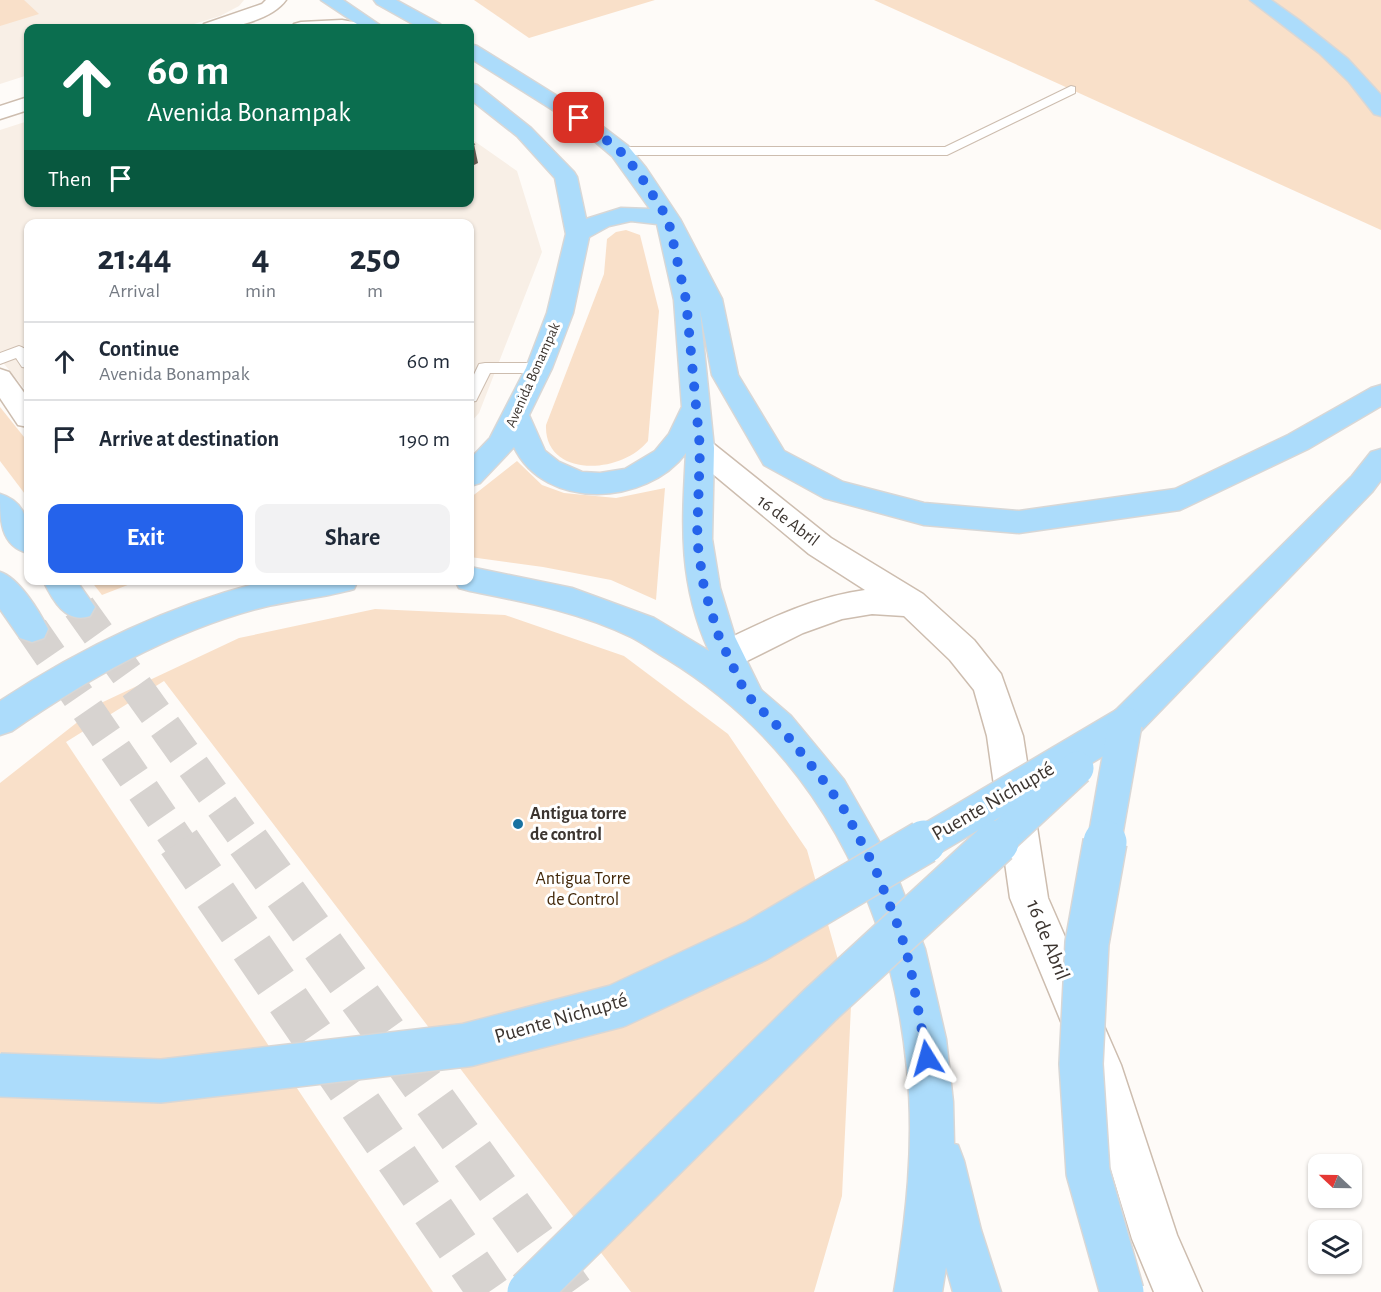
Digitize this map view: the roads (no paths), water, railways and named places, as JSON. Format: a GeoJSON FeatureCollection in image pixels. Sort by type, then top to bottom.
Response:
{"type":"FeatureCollection","features":[{"type":"Feature","properties":{"kind":"main road"},"geometry":{"type":"LineString","coordinates":[[330,0],[369,24]]}},
{"type":"Feature","properties":{"kind":"main road"},"geometry":{"type":"LineString","coordinates":[[383,0],[425,24]]}},
{"type":"Feature","properties":{"kind":"main road"},"geometry":{"type":"LineString","coordinates":[[1259,0],[1317,41],[1372,96],[1381,110]]}},
{"type":"Feature","properties":{"kind":"main road"},"geometry":{"type":"LineString","coordinates":[[474,52],[579,118],[620,151],[638,172],[668,219],[710,299],[725,375],[774,458],[834,490],[924,514],[1019,522],[1180,499],[1298,442],[1381,394]]}},
{"type":"Feature","properties":{"kind":"main road","name":"Avenida Bonampak"},"geometry":{"type":"LineString","coordinates":[[474,92],[524,132],[566,177],[578,234],[560,313],[539,369],[501,444],[474,472]]}},
{"type":"Feature","properties":{"kind":"main road"},"geometry":{"type":"LineString","coordinates":[[578,234],[605,217],[620,214],[668,219]]}},
{"type":"Feature","properties":{"kind":"main road"},"geometry":{"type":"LineString","coordinates":[[668,219],[686,300],[700,448],[697,540],[704,588],[727,655],[746,694]]}},
{"type":"Feature","properties":{"kind":"main road"},"geometry":{"type":"LineString","coordinates":[[516,416],[534,457],[556,475],[582,484],[615,484],[638,475],[664,459],[680,440],[696,407]]}},
{"type":"Feature","properties":{"kind":"main road","name":"Puente Nichupté"},"geometry":{"type":"LineString","coordinates":[[530,1292],[820,1005],[1125,724],[1362,484],[1381,459]]}},
{"type":"Feature","properties":{"kind":"main road"},"geometry":{"type":"LineString","coordinates":[[0,505],[24,537]]}},
{"type":"Feature","properties":{"kind":"main road"},"geometry":{"type":"LineString","coordinates":[[474,580],[549,593],[627,620],[700,660],[746,694],[790,739],[845,811],[875,868],[900,931],[925,1038],[932,1119],[932,1174],[918,1292]]}},
{"type":"Feature","properties":{"kind":"main road"},"geometry":{"type":"LineString","coordinates":[[0,584],[32,628]]}},
{"type":"Feature","properties":{"kind":"main road"},"geometry":{"type":"LineString","coordinates":[[62,585],[79,607]]}},
{"type":"Feature","properties":{"kind":"main road"},"geometry":{"type":"LineString","coordinates":[[0,720],[64,679],[151,634],[242,602],[308,585]]}},
{"type":"Feature","properties":{"kind":"main road"},"geometry":{"type":"LineString","coordinates":[[1122,1292],[1088,1172],[1081,1064],[1087,943],[1125,724]]}},
{"type":"Feature","properties":{"kind":"main road","name":"Puente Nichupté"},"geometry":{"type":"LineString","coordinates":[[0,1075],[161,1081],[467,1045],[617,1006],[756,941],[1125,724]]}},
{"type":"Feature","properties":{"kind":"main road"},"geometry":{"type":"LineString","coordinates":[[932,1119],[958,1230],[977,1292]]}},
{"type":"Feature","properties":{"kind":"street"},"geometry":{"type":"LineString","coordinates":[[221,24],[273,4],[300,12],[305,19],[303,24]]}},
{"type":"Feature","properties":{"kind":"street"},"geometry":{"type":"LineString","coordinates":[[0,113],[24,104]]}},
{"type":"Feature","properties":{"kind":"street"},"geometry":{"type":"LineString","coordinates":[[0,378],[24,412]]}},
{"type":"Feature","properties":{"kind":"street","name":"16 de Abril"},"geometry":{"type":"LineString","coordinates":[[700,448],[820,546],[912,603],[962,650],[989,684],[1005,736],[1029,898],[1100,1065],[1155,1239],[1178,1292]]}},
{"type":"Feature","properties":{"kind":"street"},"geometry":{"type":"LineString","coordinates":[[727,655],[800,619],[834,608],[862,602],[912,603]]}},
{"type":"Feature","properties":{"kind":"lane"},"geometry":{"type":"LineString","coordinates":[[620,151],[947,151],[1071,90]]}},
{"type":"Feature","properties":{"kind":"lane"},"geometry":{"type":"LineString","coordinates":[[0,359],[20,351],[24,357]]}},
{"type":"Feature","properties":{"kind":"lane"},"geometry":{"type":"LineString","coordinates":[[474,389],[484,368],[539,369]]}},
{"type":"Feature","properties":{"kind":"tunnel"},"geometry":{"type":"LineString","coordinates":[[79,607],[249,844]]}},
{"type":"Feature","properties":{"kind":"tunnel"},"geometry":{"type":"LineString","coordinates":[[32,629],[180,844]]}},
{"type":"Feature","properties":{"kind":"tunnel"},"geometry":{"type":"LineString","coordinates":[[179,842],[489,1292]]}},
{"type":"Feature","properties":{"kind":"tunnel"},"geometry":{"type":"LineString","coordinates":[[248,842],[572,1292]]}},
{"type":"Feature","properties":{"kind":"place","name":"Antigua torre de control"},"geometry":{"type":"Point","coordinates":[518,824]}},
{"type":"Feature","properties":{"kind":"park label","name":"Antigua Torre de Control"},"geometry":{"type":"Point","coordinates":[583,889]}}]}
